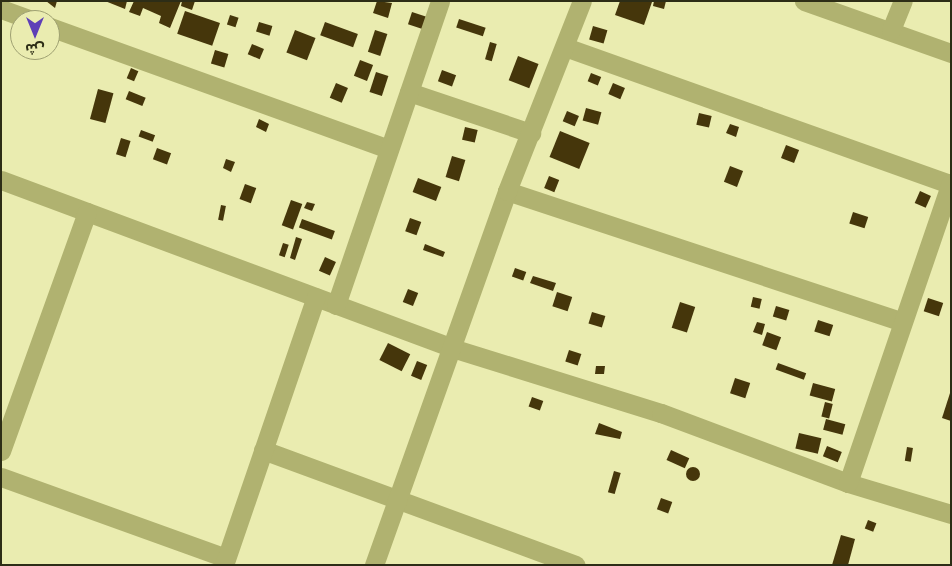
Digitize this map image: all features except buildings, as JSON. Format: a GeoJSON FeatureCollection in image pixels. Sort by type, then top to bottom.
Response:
{"type":"FeatureCollection","features":[{"type":"Feature","properties":{"kind":"street"},"geometry":{"type":"LineString","coordinates":[[336,305],[440,1]]}},
{"type":"Feature","properties":{"kind":"street"},"geometry":{"type":"LineString","coordinates":[[374,565],[507,191],[582,1]]}},
{"type":"Feature","properties":{"kind":"street"},"geometry":{"type":"LineString","coordinates":[[804,1],[951,52]]}},
{"type":"Feature","properties":{"kind":"street"},"geometry":{"type":"LineString","coordinates":[[891,30],[903,1]]}},
{"type":"Feature","properties":{"kind":"street"},"geometry":{"type":"LineString","coordinates":[[60,30],[389,149]]}},
{"type":"Feature","properties":{"kind":"street"},"geometry":{"type":"LineString","coordinates":[[565,46],[950,184],[848,483]]}},
{"type":"Feature","properties":{"kind":"street"},"geometry":{"type":"LineString","coordinates":[[409,92],[531,133]]}},
{"type":"Feature","properties":{"kind":"street"},"geometry":{"type":"LineString","coordinates":[[1,180],[452,348],[661,413],[848,483],[951,514]]}},
{"type":"Feature","properties":{"kind":"street"},"geometry":{"type":"LineString","coordinates":[[507,191],[902,322]]}},
{"type":"Feature","properties":{"kind":"street"},"geometry":{"type":"LineString","coordinates":[[1,451],[87,212]]}},
{"type":"Feature","properties":{"kind":"street"},"geometry":{"type":"LineString","coordinates":[[1,477],[225,561],[316,297]]}},
{"type":"Feature","properties":{"kind":"street"},"geometry":{"type":"LineString","coordinates":[[263,450],[397,501],[576,565]]}}]}
